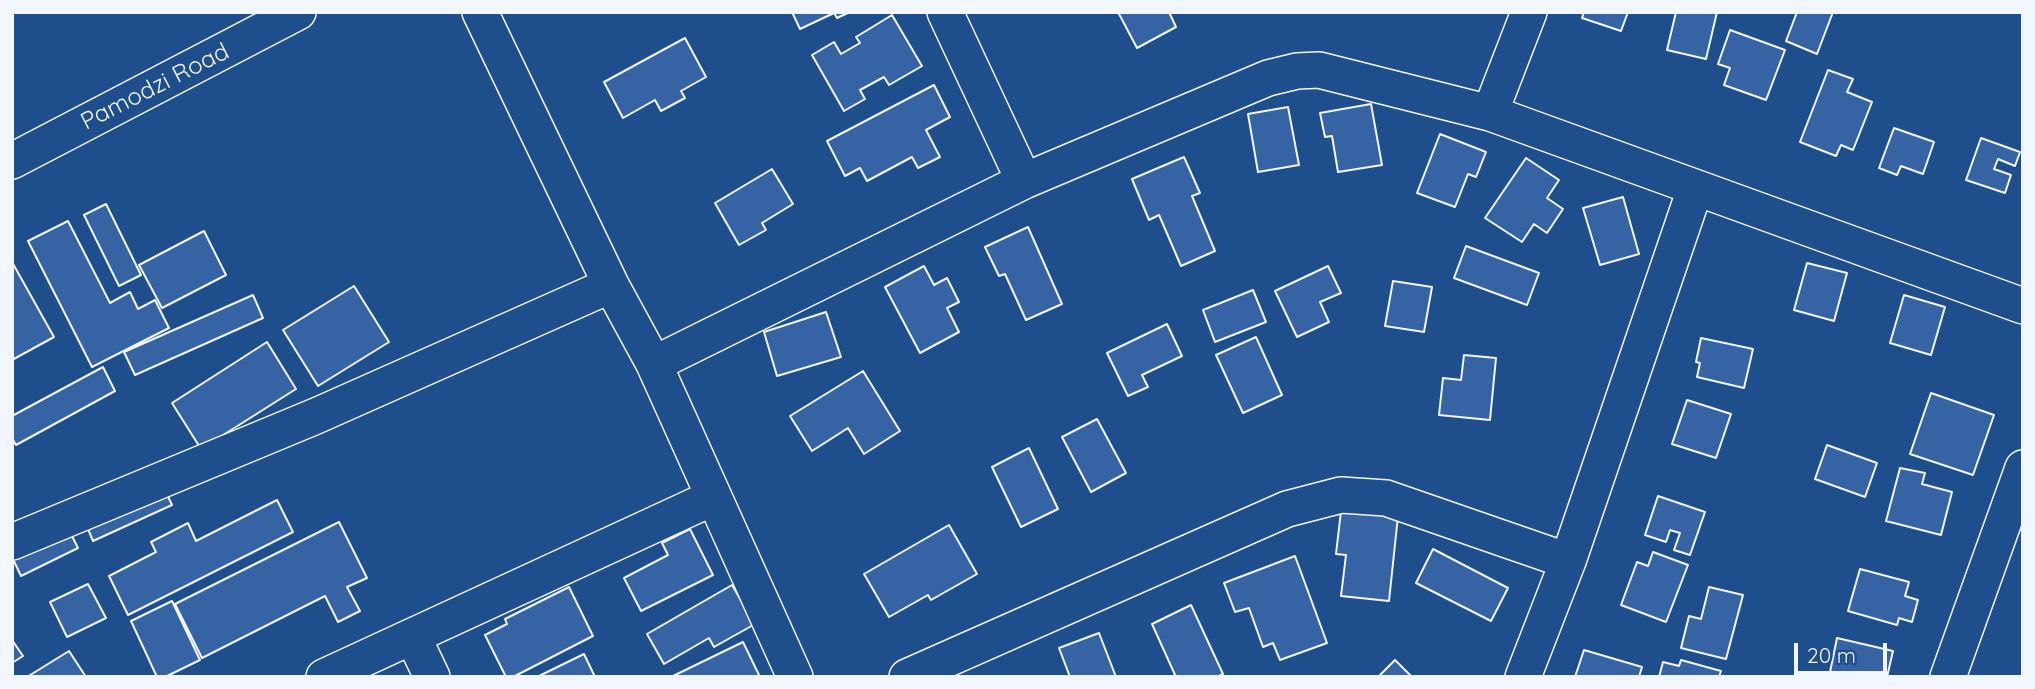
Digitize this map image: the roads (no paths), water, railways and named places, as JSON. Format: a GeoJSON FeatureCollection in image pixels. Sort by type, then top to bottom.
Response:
{"type":"FeatureCollection","features":[{"type":"Feature","properties":{"kind":"street","name":"Pamodzi Road"},"geometry":{"type":"LineString","coordinates":[[12,161],[299,12]]}},
{"type":"Feature","properties":{"kind":"street"},"geometry":{"type":"LineString","coordinates":[[480,12],[611,285],[654,364],[712,498],[795,677]]}},
{"type":"Feature","properties":{"kind":"street"},"geometry":{"type":"LineString","coordinates":[[945,12],[1024,181]]}},
{"type":"Feature","properties":{"kind":"street"},"geometry":{"type":"LineString","coordinates":[[1490,113],[1529,12]]}},
{"type":"Feature","properties":{"kind":"street"},"geometry":{"type":"LineString","coordinates":[[654,364],[1024,181],[1268,78],[1297,71],[1319,70],[1490,113],[2023,306]]}},
{"type":"Feature","properties":{"kind":"street"},"geometry":{"type":"LineString","coordinates":[[1523,677],[1568,561],[1695,189]]}},
{"type":"Feature","properties":{"kind":"street"},"geometry":{"type":"LineString","coordinates":[[12,542],[316,416],[611,285]]}},
{"type":"Feature","properties":{"kind":"street"},"geometry":{"type":"LineString","coordinates":[[1948,677],[2023,468]]}},
{"type":"Feature","properties":{"kind":"street"},"geometry":{"type":"LineString","coordinates":[[907,677],[1287,509],[1341,495],[1386,498],[1568,561]]}},
{"type":"Feature","properties":{"kind":"street"},"geometry":{"type":"LineString","coordinates":[[324,677],[712,498]]}},
{"type":"Feature","properties":{"kind":"street"},"geometry":{"type":"LineString","coordinates":[[413,637],[432,677]]}}]}
